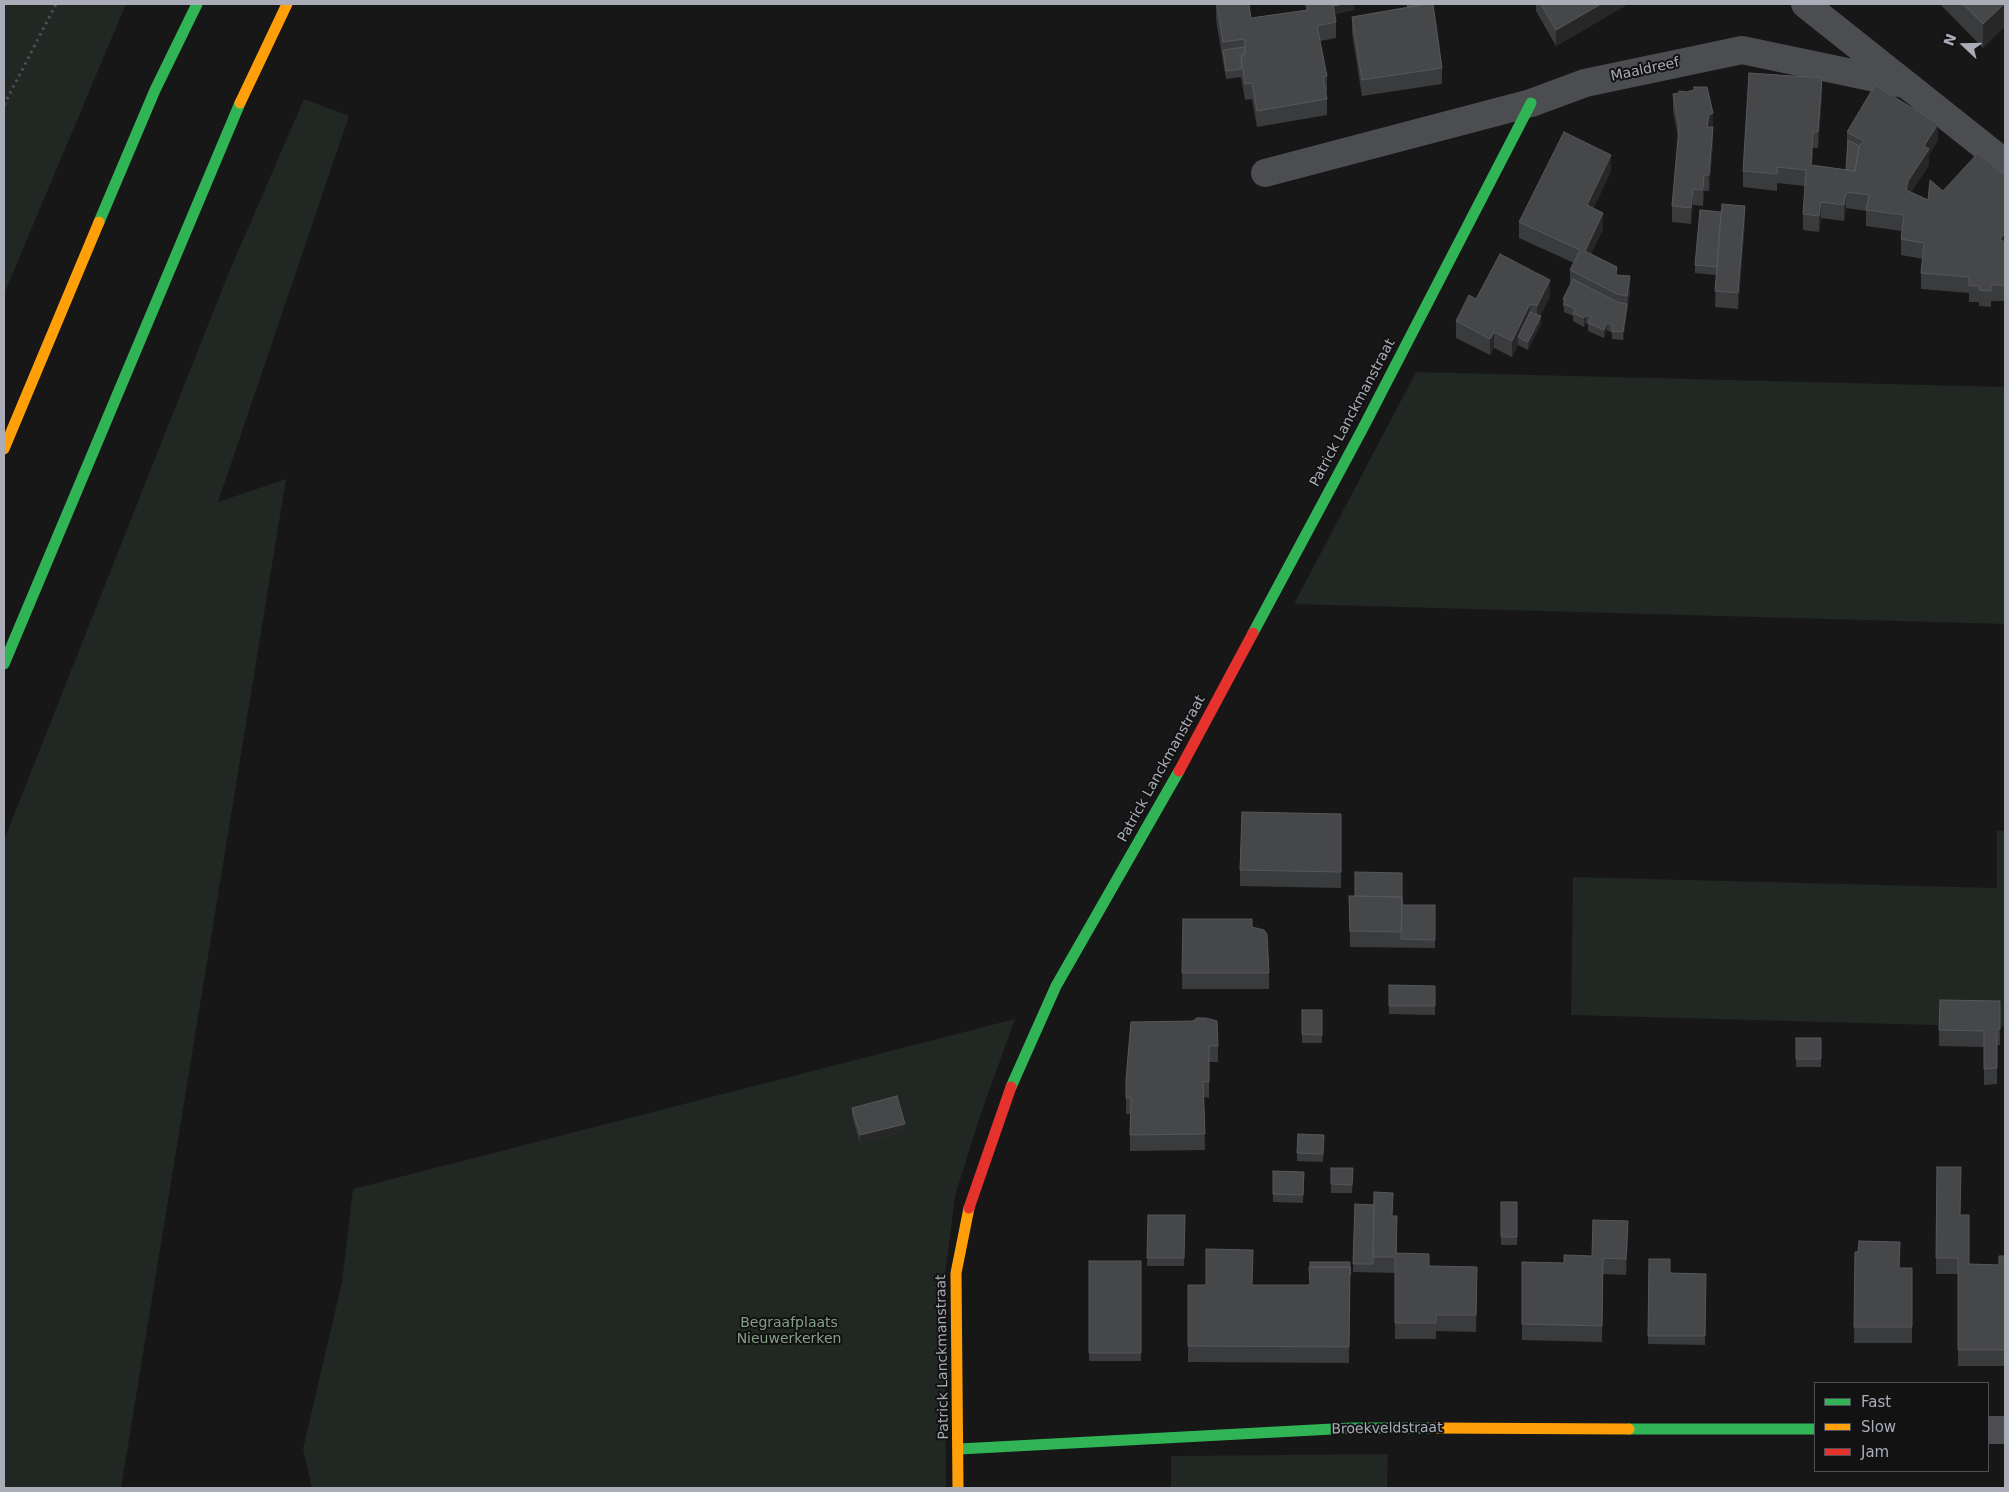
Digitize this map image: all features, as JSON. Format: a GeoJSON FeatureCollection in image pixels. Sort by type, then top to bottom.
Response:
{"type":"FeatureCollection","features":[{"type":"Feature","properties":{"kind":"main road"},"geometry":{"type":"LineString","coordinates":[[4,449],[155,90],[197,4]]}},
{"type":"Feature","properties":{"kind":"main road"},"geometry":{"type":"LineString","coordinates":[[4,664],[228,129],[287,4]]}},
{"type":"Feature","properties":{"kind":"main road","name":"Patrick Lanckmanstraat"},"geometry":{"type":"LineString","coordinates":[[958,1488],[956,1273],[970,1203],[1008,1093],[1056,986],[1174,781],[1363,428],[1531,104]]}},
{"type":"Feature","properties":{"kind":"main road","name":"Broekveldstraat"},"geometry":{"type":"LineString","coordinates":[[959,1450],[1351,1428],[1814,1429]]}},
{"type":"Feature","properties":{"kind":"street"},"geometry":{"type":"LineString","coordinates":[[1805,4],[1829,13],[1904,84]]}},
{"type":"Feature","properties":{"kind":"street","name":"Maaldreef"},"geometry":{"type":"LineString","coordinates":[[1265,172],[1531,104],[1585,83],[1742,50],[1904,84],[2005,164]]}},
{"type":"Feature","properties":{"kind":"street"},"geometry":{"type":"LineString","coordinates":[[1989,1430],[2005,1430]]}},
{"type":"Feature","properties":{"kind":"path"},"geometry":{"type":"LineString","coordinates":[[4,105],[56,4]]}},
{"type":"Feature","properties":{"kind":"green space"},"geometry":{"type":"Polygon","coordinates":[[[4,4],[126,4],[4,294],[4,4]]]}},
{"type":"Feature","properties":{"kind":"green space"},"geometry":{"type":"Polygon","coordinates":[[[304,99],[349,116],[218,502],[286,479],[121,1488],[4,1488],[4,840],[227,277],[304,99]]]}},
{"type":"Feature","properties":{"kind":"green space"},"geometry":{"type":"Polygon","coordinates":[[[1416,372],[2005,387],[2005,624],[1294,604],[1416,372]]]}},
{"type":"Feature","properties":{"kind":"green space"},"geometry":{"type":"Polygon","coordinates":[[[1997,831],[2005,831],[2005,1027],[1571,1015],[1573,877],[1997,888],[1997,831]]]}},
{"type":"Feature","properties":{"kind":"green space","name":"Begraafplaats Nieuwerkerken"},"geometry":{"type":"Polygon","coordinates":[[[1015,1019],[978,1122],[955,1196],[945,1275],[946,1488],[312,1488],[303,1449],[342,1282],[353,1189],[1015,1019]]]}},
{"type":"Feature","properties":{"kind":"green space"},"geometry":{"type":"Polygon","coordinates":[[[1388,1454],[1387,1488],[1171,1488],[1171,1456],[1388,1454]]]}},
{"type":"Feature","properties":{"kind":"building"},"geometry":{"type":"Polygon","coordinates":[[[1217,4],[1249,4],[1251,18],[1308,10],[1307,4],[1333,4],[1336,22],[1317,26],[1327,76],[1323,77],[1327,99],[1257,111],[1252,83],[1245,84],[1241,55],[1246,54],[1244,39],[1223,42],[1217,4]]]}},
{"type":"Feature","properties":{"kind":"building"},"geometry":{"type":"Polygon","coordinates":[[[1407,4],[1427,4],[1408,7],[1407,4]]]}},
{"type":"Feature","properties":{"kind":"building"},"geometry":{"type":"Polygon","coordinates":[[[1433,4],[1442,68],[1362,80],[1352,17],[1433,4]]]}},
{"type":"Feature","properties":{"kind":"building"},"geometry":{"type":"Polygon","coordinates":[[[1541,4],[1601,4],[1556,30],[1541,4]]]}},
{"type":"Feature","properties":{"kind":"building"},"geometry":{"type":"Polygon","coordinates":[[[1963,4],[2004,4],[1983,24],[1963,4]]]}},
{"type":"Feature","properties":{"kind":"building"},"geometry":{"type":"Polygon","coordinates":[[[1244,47],[1245,54],[1241,55],[1242,69],[1226,71],[1223,50],[1244,47]]]}},
{"type":"Feature","properties":{"kind":"building"},"geometry":{"type":"Polygon","coordinates":[[[1749,73],[1822,78],[1818,132],[1813,132],[1811,165],[1855,171],[1859,146],[1864,141],[1847,132],[1875,85],[1938,124],[1924,146],[1929,149],[1908,181],[1906,190],[1928,200],[1930,180],[1943,191],[1978,153],[2005,175],[2005,233],[2000,239],[2005,243],[2005,285],[1991,285],[1991,291],[1979,290],[1979,286],[1969,286],[1969,277],[1921,273],[1924,243],[1901,239],[1904,215],[1866,210],[1869,195],[1846,192],[1844,205],[1821,202],[1819,216],[1803,214],[1806,170],[1777,167],[1777,174],[1743,171],[1749,73]]]}},
{"type":"Feature","properties":{"kind":"building"},"geometry":{"type":"Polygon","coordinates":[[[1694,87],[1707,87],[1713,113],[1709,115],[1707,127],[1713,127],[1709,175],[1704,175],[1703,190],[1693,189],[1691,208],[1672,206],[1679,127],[1673,94],[1679,93],[1679,91],[1694,90],[1694,87]]]}},
{"type":"Feature","properties":{"kind":"building"},"geometry":{"type":"Polygon","coordinates":[[[1564,132],[1611,155],[1587,205],[1603,213],[1585,251],[1617,267],[1616,275],[1630,276],[1627,296],[1617,294],[1570,270],[1580,250],[1519,222],[1564,132]]]}},
{"type":"Feature","properties":{"kind":"building"},"geometry":{"type":"Polygon","coordinates":[[[1848,140],[1859,146],[1855,171],[1846,170],[1848,140]]]}},
{"type":"Feature","properties":{"kind":"building"},"geometry":{"type":"Polygon","coordinates":[[[1722,204],[1745,206],[1738,293],[1715,291],[1722,204]]]}},
{"type":"Feature","properties":{"kind":"building"},"geometry":{"type":"Polygon","coordinates":[[[1700,210],[1721,212],[1717,267],[1695,265],[1700,210]]]}},
{"type":"Feature","properties":{"kind":"building"},"geometry":{"type":"Polygon","coordinates":[[[1500,254],[1550,280],[1537,306],[1530,304],[1512,341],[1494,332],[1490,339],[1456,321],[1469,295],[1476,299],[1500,254]]]}},
{"type":"Feature","properties":{"kind":"building"},"geometry":{"type":"Polygon","coordinates":[[[1573,279],[1617,302],[1627,304],[1623,332],[1612,331],[1612,325],[1607,322],[1604,330],[1588,323],[1591,317],[1586,315],[1584,318],[1573,313],[1575,309],[1564,304],[1566,300],[1563,299],[1573,279]]]}},
{"type":"Feature","properties":{"kind":"building"},"geometry":{"type":"Polygon","coordinates":[[[1530,312],[1541,316],[1528,342],[1518,337],[1530,312]]]}},
{"type":"Feature","properties":{"kind":"building"},"geometry":{"type":"Polygon","coordinates":[[[1242,812],[1341,814],[1341,872],[1240,870],[1242,812]]]}},
{"type":"Feature","properties":{"kind":"building"},"geometry":{"type":"Polygon","coordinates":[[[1355,872],[1402,873],[1402,897],[1355,896],[1355,872]]]}},
{"type":"Feature","properties":{"kind":"building"},"geometry":{"type":"Polygon","coordinates":[[[1349,896],[1402,897],[1401,932],[1350,931],[1349,896]]]}},
{"type":"Feature","properties":{"kind":"building"},"geometry":{"type":"Polygon","coordinates":[[[1402,905],[1435,905],[1435,940],[1401,939],[1402,905]]]}},
{"type":"Feature","properties":{"kind":"building"},"geometry":{"type":"Polygon","coordinates":[[[1183,919],[1252,919],[1252,927],[1264,930],[1267,934],[1269,973],[1182,973],[1183,919]]]}},
{"type":"Feature","properties":{"kind":"building"},"geometry":{"type":"Polygon","coordinates":[[[1389,985],[1435,986],[1435,1006],[1389,1006],[1389,985]]]}},
{"type":"Feature","properties":{"kind":"building"},"geometry":{"type":"Polygon","coordinates":[[[1940,1000],[2000,1001],[2000,1029],[1997,1029],[1997,1068],[1984,1069],[1984,1031],[1939,1030],[1940,1000]]]}},
{"type":"Feature","properties":{"kind":"building"},"geometry":{"type":"Polygon","coordinates":[[[1302,1010],[1322,1010],[1322,1035],[1302,1034],[1302,1010]]]}},
{"type":"Feature","properties":{"kind":"building"},"geometry":{"type":"Polygon","coordinates":[[[1197,1018],[1217,1021],[1218,1046],[1209,1046],[1209,1082],[1203,1081],[1205,1134],[1130,1135],[1131,1098],[1126,1098],[1126,1079],[1131,1022],[1193,1021],[1197,1018]]]}},
{"type":"Feature","properties":{"kind":"building"},"geometry":{"type":"Polygon","coordinates":[[[1796,1038],[1821,1038],[1821,1059],[1796,1059],[1796,1038]]]}},
{"type":"Feature","properties":{"kind":"building"},"geometry":{"type":"Polygon","coordinates":[[[897,1096],[905,1124],[860,1135],[852,1108],[897,1096]]]}},
{"type":"Feature","properties":{"kind":"building"},"geometry":{"type":"Polygon","coordinates":[[[1298,1134],[1324,1135],[1323,1154],[1297,1153],[1298,1134]]]}},
{"type":"Feature","properties":{"kind":"building"},"geometry":{"type":"Polygon","coordinates":[[[1937,1167],[1961,1167],[1960,1215],[1969,1215],[1969,1264],[1999,1265],[1999,1256],[2005,1256],[2005,1350],[1958,1350],[1958,1258],[1936,1258],[1937,1167]]]}},
{"type":"Feature","properties":{"kind":"building"},"geometry":{"type":"Polygon","coordinates":[[[1331,1168],[1353,1168],[1352,1185],[1331,1184],[1331,1168]]]}},
{"type":"Feature","properties":{"kind":"building"},"geometry":{"type":"Polygon","coordinates":[[[1273,1171],[1304,1172],[1303,1195],[1273,1194],[1273,1171]]]}},
{"type":"Feature","properties":{"kind":"building"},"geometry":{"type":"Polygon","coordinates":[[[1374,1192],[1393,1193],[1392,1216],[1397,1216],[1396,1253],[1429,1254],[1429,1266],[1477,1267],[1476,1315],[1436,1315],[1436,1323],[1395,1323],[1395,1257],[1373,1257],[1374,1192]]]}},
{"type":"Feature","properties":{"kind":"building"},"geometry":{"type":"Polygon","coordinates":[[[1501,1202],[1517,1202],[1517,1237],[1501,1237],[1501,1202]]]}},
{"type":"Feature","properties":{"kind":"building"},"geometry":{"type":"Polygon","coordinates":[[[1355,1204],[1374,1205],[1373,1264],[1353,1264],[1355,1204]]]}},
{"type":"Feature","properties":{"kind":"building"},"geometry":{"type":"Polygon","coordinates":[[[1148,1215],[1185,1215],[1184,1258],[1147,1258],[1148,1215]]]}},
{"type":"Feature","properties":{"kind":"building"},"geometry":{"type":"Polygon","coordinates":[[[1593,1220],[1628,1221],[1626,1259],[1603,1258],[1602,1326],[1522,1324],[1522,1262],[1564,1263],[1564,1255],[1592,1256],[1593,1220]]]}},
{"type":"Feature","properties":{"kind":"building"},"geometry":{"type":"Polygon","coordinates":[[[1859,1241],[1900,1242],[1899,1268],[1912,1268],[1912,1327],[1854,1327],[1855,1252],[1858,1252],[1859,1241]]]}},
{"type":"Feature","properties":{"kind":"building"},"geometry":{"type":"Polygon","coordinates":[[[1206,1249],[1253,1250],[1252,1285],[1310,1285],[1309,1267],[1350,1267],[1349,1347],[1188,1346],[1188,1285],[1206,1285],[1206,1249]]]}},
{"type":"Feature","properties":{"kind":"building"},"geometry":{"type":"Polygon","coordinates":[[[1649,1259],[1670,1259],[1670,1273],[1706,1274],[1705,1336],[1648,1336],[1649,1259]]]}},
{"type":"Feature","properties":{"kind":"building"},"geometry":{"type":"Polygon","coordinates":[[[1089,1261],[1141,1261],[1141,1353],[1089,1353],[1089,1261]]]}},
{"type":"Feature","properties":{"kind":"building"},"geometry":{"type":"Polygon","coordinates":[[[1310,1262],[1350,1262],[1350,1267],[1310,1267],[1310,1262]]]}},
{"type":"Feature","properties":{"kind":"traffic: fast"},"geometry":{"type":"LineString","coordinates":[[99,222],[155,90],[197,4]]}},
{"type":"Feature","properties":{"kind":"traffic: fast"},"geometry":{"type":"LineString","coordinates":[[4,664],[240,103]]}},
{"type":"Feature","properties":{"kind":"traffic: fast"},"geometry":{"type":"LineString","coordinates":[[1253,633],[1363,428],[1531,103]]}},
{"type":"Feature","properties":{"kind":"traffic: fast"},"geometry":{"type":"LineString","coordinates":[[1011,1087],[1056,986],[1179,771]]}},
{"type":"Feature","properties":{"kind":"traffic: fast"},"geometry":{"type":"LineString","coordinates":[[959,1449],[1351,1428],[1432,1428]]}},
{"type":"Feature","properties":{"kind":"traffic: fast"},"geometry":{"type":"LineString","coordinates":[[1629,1429],[1814,1429]]}},
{"type":"Feature","properties":{"kind":"traffic: slow"},"geometry":{"type":"LineString","coordinates":[[240,103],[287,4]]}},
{"type":"Feature","properties":{"kind":"traffic: slow"},"geometry":{"type":"LineString","coordinates":[[4,449],[99,222]]}},
{"type":"Feature","properties":{"kind":"traffic: slow"},"geometry":{"type":"LineString","coordinates":[[958,1488],[956,1273],[969,1208]]}},
{"type":"Feature","properties":{"kind":"traffic: slow"},"geometry":{"type":"LineString","coordinates":[[1432,1428],[1629,1429]]}},
{"type":"Feature","properties":{"kind":"traffic: jam"},"geometry":{"type":"LineString","coordinates":[[1179,771],[1253,633]]}},
{"type":"Feature","properties":{"kind":"traffic: jam"},"geometry":{"type":"LineString","coordinates":[[969,1208],[1011,1087]]}}]}
